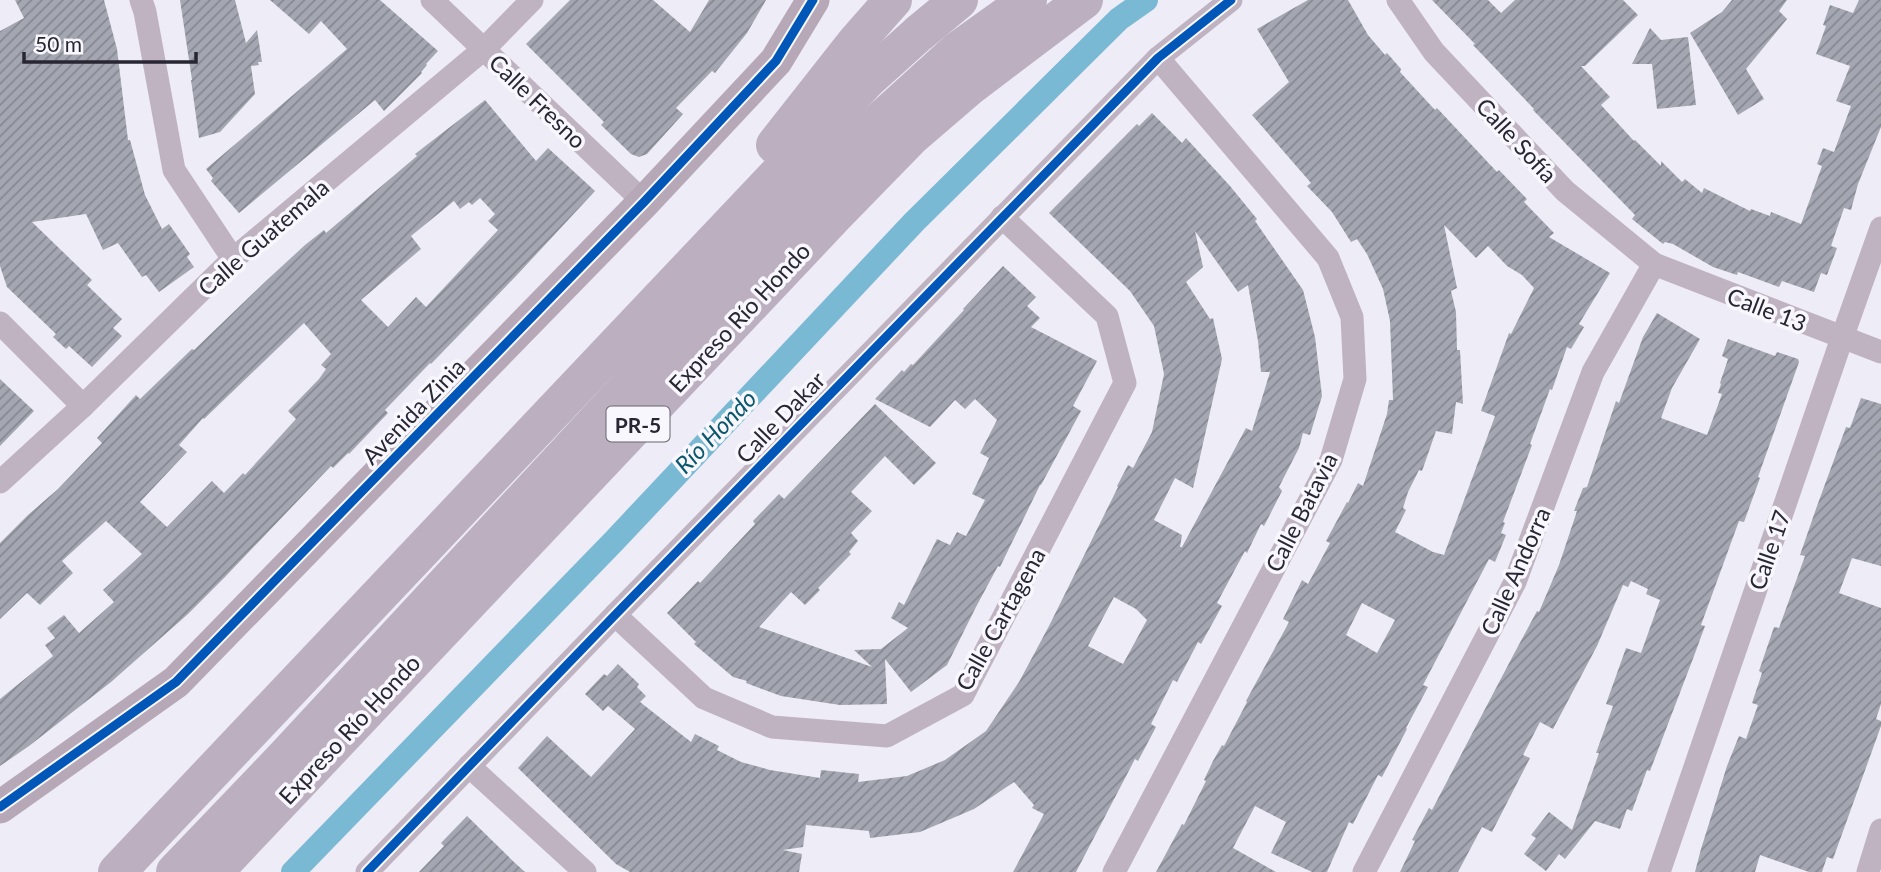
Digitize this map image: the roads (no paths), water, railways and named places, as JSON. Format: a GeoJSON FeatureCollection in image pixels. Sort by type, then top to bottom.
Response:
{"type":"FeatureCollection","features":[{"type":"Feature","properties":{"kind":"highway"},"geometry":{"type":"LineString","coordinates":[[731,223],[752,173],[856,42],[893,0]]}},
{"type":"Feature","properties":{"kind":"highway"},"geometry":{"type":"LineString","coordinates":[[117,872],[868,79],[959,0]]}},
{"type":"Feature","properties":{"kind":"highway"},"geometry":{"type":"LineString","coordinates":[[152,872],[418,590],[843,128],[925,55],[997,0]]}},
{"type":"Feature","properties":{"kind":"highway"},"geometry":{"type":"LineString","coordinates":[[175,872],[847,151],[957,51],[1028,0]]}},
{"type":"Feature","properties":{"kind":"highway","name":"Expreso Río Hondo"},"geometry":{"type":"LineString","coordinates":[[214,872],[912,136],[969,88],[1084,0]]}},
{"type":"Feature","properties":{"kind":"street"},"geometry":{"type":"LineString","coordinates":[[141,0],[174,170],[233,259]]}},
{"type":"Feature","properties":{"kind":"street","name":"Calle Fresno"},"geometry":{"type":"LineString","coordinates":[[432,0],[643,202]]}},
{"type":"Feature","properties":{"kind":"street","name":"Calle Guatemala"},"geometry":{"type":"LineString","coordinates":[[0,482],[83,406],[233,259],[484,49],[532,0]]}},
{"type":"Feature","properties":{"kind":"street","name":"Avenida Zinia"},"geometry":{"type":"LineString","coordinates":[[0,807],[176,682],[643,202],[776,61],[813,0]]}},
{"type":"Feature","properties":{"kind":"street","name":"Calle Dakar"},"geometry":{"type":"LineString","coordinates":[[367,872],[1158,58],[1231,0]]}},
{"type":"Feature","properties":{"kind":"street","name":"Calle Sofía"},"geometry":{"type":"LineString","coordinates":[[1398,0],[1434,52],[1565,191],[1654,264]]}},
{"type":"Feature","properties":{"kind":"street","name":"Calle Batavia"},"geometry":{"type":"LineString","coordinates":[[1114,872],[1331,460],[1355,379],[1352,317],[1328,258],[1158,58]]}},
{"type":"Feature","properties":{"kind":"street","name":"Calle Cartagena"},"geometry":{"type":"LineString","coordinates":[[615,615],[704,698],[772,727],[887,736],[963,695],[1125,383],[1107,316],[1002,217]]}},
{"type":"Feature","properties":{"kind":"street","name":"Calle 17"},"geometry":{"type":"LineString","coordinates":[[1659,872],[1881,228]]}},
{"type":"Feature","properties":{"kind":"street","name":"Calle 13"},"geometry":{"type":"LineString","coordinates":[[1654,264],[1881,352]]}},
{"type":"Feature","properties":{"kind":"street","name":"Calle Andorra"},"geometry":{"type":"LineString","coordinates":[[1364,872],[1515,582],[1593,372],[1654,264]]}},
{"type":"Feature","properties":{"kind":"street"},"geometry":{"type":"LineString","coordinates":[[0,323],[83,406]]}},
{"type":"Feature","properties":{"kind":"street"},"geometry":{"type":"LineString","coordinates":[[469,766],[585,872]]}},
{"type":"Feature","properties":{"kind":"street"},"geometry":{"type":"LineString","coordinates":[[1868,872],[1881,830]]}},
{"type":"Feature","properties":{"kind":"waterway","name":"Río Hondo"},"geometry":{"type":"LineString","coordinates":[[293,872],[615,540],[914,222],[1119,19],[1146,0]]}}]}
